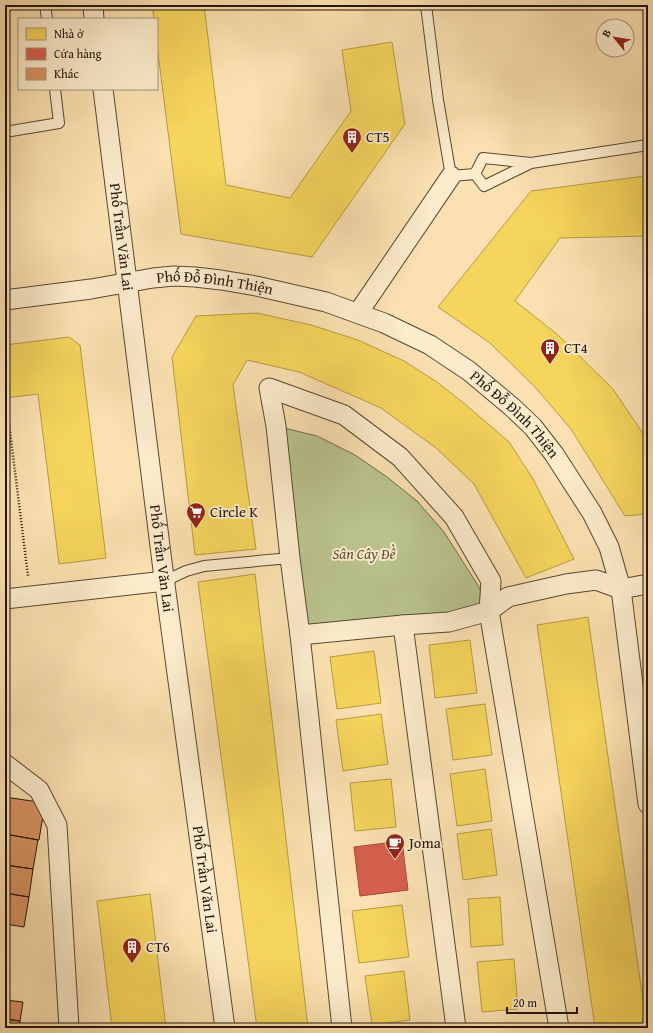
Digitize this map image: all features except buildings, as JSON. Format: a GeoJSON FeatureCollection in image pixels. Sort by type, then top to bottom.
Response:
{"type":"FeatureCollection","features":[{"type":"Feature","properties":{"kind":"street"},"geometry":{"type":"LineString","coordinates":[[93,5],[94,18]]}},
{"type":"Feature","properties":{"kind":"street","name":"Phố Trần Văn Lai"},"geometry":{"type":"LineString","coordinates":[[103,90],[165,581],[225,1028]]}},
{"type":"Feature","properties":{"kind":"street"},"geometry":{"type":"LineString","coordinates":[[358,313],[451,176]]}},
{"type":"Feature","properties":{"kind":"street","name":"Phố Đỗ Đình Thiện"},"geometry":{"type":"LineString","coordinates":[[5,300],[91,289],[127,282],[174,276],[221,280],[256,286],[326,302],[384,323],[430,345],[449,356],[489,386],[533,427],[554,454],[592,513],[609,547],[621,589],[648,804]]}},
{"type":"Feature","properties":{"kind":"street"},"geometry":{"type":"LineString","coordinates":[[342,1028],[300,635],[276,426],[269,388],[344,415],[400,457],[454,517],[491,582],[490,611],[559,1028]]}},
{"type":"Feature","properties":{"kind":"street"},"geometry":{"type":"LineString","coordinates":[[300,635],[449,622],[490,611],[508,598],[566,584],[596,580],[621,589],[648,584]]}},
{"type":"Feature","properties":{"kind":"street"},"geometry":{"type":"LineString","coordinates":[[5,599],[165,581]]}},
{"type":"Feature","properties":{"kind":"street"},"geometry":{"type":"LineString","coordinates":[[403,625],[456,1028]]}},
{"type":"Feature","properties":{"kind":"street"},"geometry":{"type":"LineString","coordinates":[[5,764],[39,790],[57,825],[69,1028]]}},
{"type":"Feature","properties":{"kind":"lane"},"geometry":{"type":"LineString","coordinates":[[45,5],[47,18]]}},
{"type":"Feature","properties":{"kind":"lane"},"geometry":{"type":"LineString","coordinates":[[426,5],[438,100],[451,176],[475,174]]}},
{"type":"Feature","properties":{"kind":"lane"},"geometry":{"type":"LineString","coordinates":[[5,132],[59,123],[55,90]]}},
{"type":"Feature","properties":{"kind":"lane"},"geometry":{"type":"LineString","coordinates":[[475,174],[482,158],[531,163],[648,145]]}},
{"type":"Feature","properties":{"kind":"lane"},"geometry":{"type":"LineString","coordinates":[[475,174],[484,186],[531,163]]}},
{"type":"Feature","properties":{"kind":"lane"},"geometry":{"type":"LineString","coordinates":[[165,581],[186,571],[204,566],[290,558]]}},
{"type":"Feature","properties":{"kind":"path"},"geometry":{"type":"LineString","coordinates":[[5,407],[7,407],[29,582]]}},
{"type":"Feature","properties":{"kind":"green space","name":"Sân Cây Đề"},"geometry":{"type":"Polygon","coordinates":[[[276,426],[317,436],[355,455],[387,477],[417,501],[444,532],[479,587],[489,611],[300,635],[276,426]]]}},
{"type":"Feature","properties":{"kind":"place","name":"CT5"},"geometry":{"type":"Point","coordinates":[352,154]}},
{"type":"Feature","properties":{"kind":"place","name":"CT4"},"geometry":{"type":"Point","coordinates":[550,365]}},
{"type":"Feature","properties":{"kind":"place","name":"Circle K"},"geometry":{"type":"Point","coordinates":[196,529]}},
{"type":"Feature","properties":{"kind":"place","name":"Joma"},"geometry":{"type":"Point","coordinates":[395,860]}},
{"type":"Feature","properties":{"kind":"place","name":"CT6"},"geometry":{"type":"Point","coordinates":[132,964]}}]}
